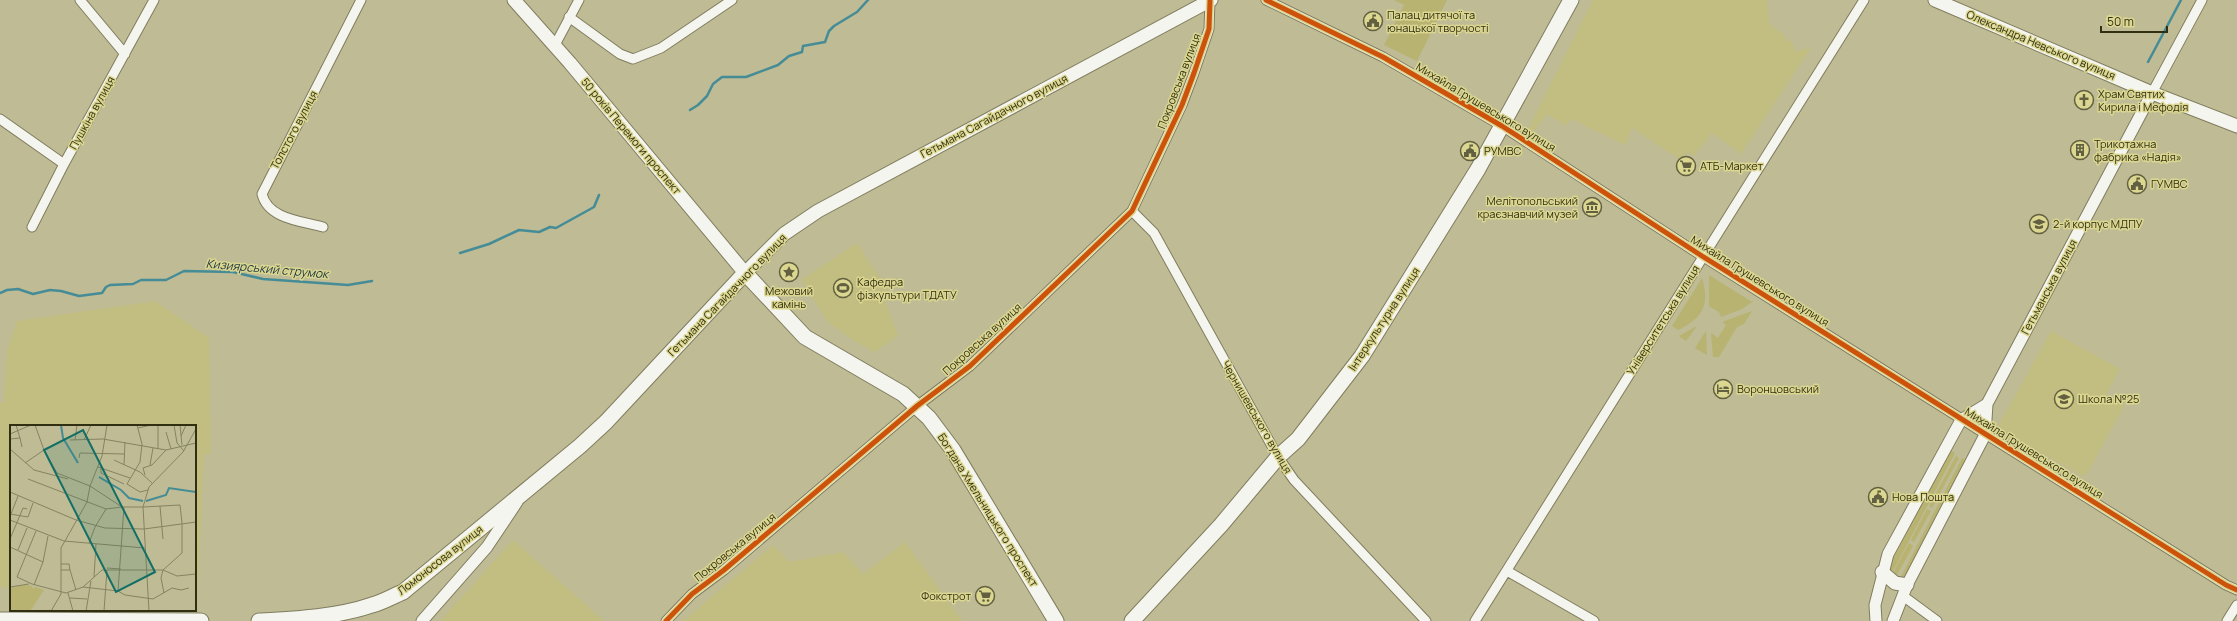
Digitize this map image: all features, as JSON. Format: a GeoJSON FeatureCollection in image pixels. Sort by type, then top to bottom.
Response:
{"type":"FeatureCollection","features":[{"type":"Feature","properties":{"kind":"highway","name":"Інтеркультурна вулиця"},"geometry":{"type":"LineString","coordinates":[[1132,621],[1221,525],[1278,457],[1298,440],[1362,356],[1502,126],[1571,0]]}},
{"type":"Feature","properties":{"kind":"highway","name":"Богдана Хмельницького проспект"},"geometry":{"type":"LineString","coordinates":[[745,273],[805,337],[903,394],[917,406],[953,450],[1056,621]]}},
{"type":"Feature","properties":{"kind":"highway","name":"Гетьмана Сагайдачного вулиця"},"geometry":{"type":"LineString","coordinates":[[519,498],[606,422],[745,273]]}},
{"type":"Feature","properties":{"kind":"highway","name":"Ломоносова вулиця"},"geometry":{"type":"LineString","coordinates":[[259,621],[293,619],[343,612],[372,606],[403,592],[519,498]]}},
{"type":"Feature","properties":{"kind":"highway"},"geometry":{"type":"LineString","coordinates":[[0,620],[201,621]]}},
{"type":"Feature","properties":{"kind":"main road","name":"50 років Перемоги проспект"},"geometry":{"type":"LineString","coordinates":[[514,0],[555,45],[745,273]]}},
{"type":"Feature","properties":{"kind":"main road","name":"Олександра Невського вулиця"},"geometry":{"type":"LineString","coordinates":[[1935,0],[2152,93],[2237,126]]}},
{"type":"Feature","properties":{"kind":"main road","name":"Гетьмана Сагайдачного вулиця"},"geometry":{"type":"LineString","coordinates":[[745,273],[784,234],[818,211],[1210,1]]}},
{"type":"Feature","properties":{"kind":"main road"},"geometry":{"type":"LineString","coordinates":[[1882,572],[1905,590]]}},
{"type":"Feature","properties":{"kind":"street"},"geometry":{"type":"LineString","coordinates":[[80,0],[126,54]]}},
{"type":"Feature","properties":{"kind":"street","name":"Пушкіна вулиця"},"geometry":{"type":"LineString","coordinates":[[32,227],[64,164],[126,54],[154,0]]}},
{"type":"Feature","properties":{"kind":"street","name":"Толстого вулиця"},"geometry":{"type":"LineString","coordinates":[[323,227],[275,214],[264,204],[262,194],[361,0]]}},
{"type":"Feature","properties":{"kind":"street"},"geometry":{"type":"LineString","coordinates":[[555,45],[579,0]]}},
{"type":"Feature","properties":{"kind":"street"},"geometry":{"type":"LineString","coordinates":[[569,17],[620,54],[633,58],[648,54],[661,48],[732,0]]}},
{"type":"Feature","properties":{"kind":"street","name":"Михайла Грушевського вулиця"},"geometry":{"type":"LineString","coordinates":[[1266,0],[1383,57],[1502,126],[1702,256],[1961,420],[2226,585],[2237,590]]}},
{"type":"Feature","properties":{"kind":"street","name":"Університетська вулиця"},"geometry":{"type":"LineString","coordinates":[[1475,621],[1702,256],[1864,0]]}},
{"type":"Feature","properties":{"kind":"street","name":"Гетьманська вулиця"},"geometry":{"type":"LineString","coordinates":[[1893,621],[1905,590],[1985,435],[1987,404],[2202,0]]}},
{"type":"Feature","properties":{"kind":"street","name":"Покровська вулиця"},"geometry":{"type":"LineString","coordinates":[[666,621],[692,594],[724,570],[917,406],[970,366],[1132,211],[1176,119],[1194,73],[1209,29],[1210,1]]}},
{"type":"Feature","properties":{"kind":"street"},"geometry":{"type":"LineString","coordinates":[[0,119],[64,164]]}},
{"type":"Feature","properties":{"kind":"street","name":"Чернишевського вулиця"},"geometry":{"type":"LineString","coordinates":[[1132,211],[1154,233],[1278,457],[1294,480],[1426,621]]}},
{"type":"Feature","properties":{"kind":"street"},"geometry":{"type":"LineString","coordinates":[[1876,621],[1875,605],[1882,572],[1888,554],[1961,420],[1987,404]]}},
{"type":"Feature","properties":{"kind":"street","name":"Гетьмана Сагайдачного вулиця"},"geometry":{"type":"LineString","coordinates":[[422,621],[487,546],[519,498]]}},
{"type":"Feature","properties":{"kind":"street"},"geometry":{"type":"LineString","coordinates":[[1506,571],[1594,621]]}},
{"type":"Feature","properties":{"kind":"street"},"geometry":{"type":"LineString","coordinates":[[1905,590],[1938,621]]}},
{"type":"Feature","properties":{"kind":"street"},"geometry":{"type":"LineString","coordinates":[[2227,621],[2237,605]]}},
{"type":"Feature","properties":{"kind":"shaded area"},"geometry":{"type":"Polygon","coordinates":[[[1394,0],[1447,0],[1417,61],[1384,45],[1404,5],[1394,0]]]}},
{"type":"Feature","properties":{"kind":"shaded area"},"geometry":{"type":"Polygon","coordinates":[[[1593,0],[1767,0],[1770,25],[1784,35],[1786,41],[1792,41],[1795,51],[1811,48],[1741,154],[1712,133],[1694,156],[1687,152],[1681,160],[1632,128],[1625,145],[1571,119],[1566,126],[1547,114],[1533,132],[1528,129],[1593,0]]]}},
{"type":"Feature","properties":{"kind":"shaded area"},"geometry":{"type":"Polygon","coordinates":[[[857,243],[889,292],[883,296],[898,336],[875,352],[854,341],[828,322],[801,280],[857,243]]]}},
{"type":"Feature","properties":{"kind":"shaded area"},"geometry":{"type":"Polygon","coordinates":[[[1709,275],[1752,302],[1742,309],[1721,317],[1719,312],[1709,306],[1709,275]]]}},
{"type":"Feature","properties":{"kind":"shaded area"},"geometry":{"type":"Polygon","coordinates":[[[1702,278],[1705,303],[1702,310],[1693,321],[1678,330],[1672,326],[1702,278]]]}},
{"type":"Feature","properties":{"kind":"shaded area"},"geometry":{"type":"Polygon","coordinates":[[[155,301],[209,338],[211,453],[204,455],[197,610],[196,425],[10,425],[10,588],[0,587],[0,403],[4,403],[7,350],[17,321],[155,301]]]}},
{"type":"Feature","properties":{"kind":"shaded area"},"geometry":{"type":"Polygon","coordinates":[[[1752,311],[1744,324],[1737,327],[1719,357],[1713,357],[1711,333],[1718,338],[1726,325],[1722,322],[1752,311]]]}},
{"type":"Feature","properties":{"kind":"shaded area"},"geometry":{"type":"Polygon","coordinates":[[[1697,326],[1686,341],[1679,336],[1697,326]]]}},
{"type":"Feature","properties":{"kind":"shaded area"},"geometry":{"type":"Polygon","coordinates":[[[1706,331],[1707,355],[1695,348],[1706,331]]]}},
{"type":"Feature","properties":{"kind":"shaded area","name":"Школа №25"},"geometry":{"type":"Polygon","coordinates":[[[2051,331],[2120,369],[2106,394],[2125,405],[2085,477],[1997,428],[2051,331]]]}},
{"type":"Feature","properties":{"kind":"shaded area"},"geometry":{"type":"Polygon","coordinates":[[[1951,451],[1955,453],[1893,571],[1888,568],[1951,451]]]}},
{"type":"Feature","properties":{"kind":"shaded area"},"geometry":{"type":"Polygon","coordinates":[[[1956,456],[1959,458],[1932,508],[1929,506],[1956,456]]]}},
{"type":"Feature","properties":{"kind":"shaded area"},"geometry":{"type":"Polygon","coordinates":[[[1962,458],[1966,460],[1905,578],[1901,577],[1962,458]]]}},
{"type":"Feature","properties":{"kind":"shaded area"},"geometry":{"type":"Polygon","coordinates":[[[1927,509],[1931,511],[1914,542],[1911,540],[1927,509]]]}},
{"type":"Feature","properties":{"kind":"shaded area"},"geometry":{"type":"Polygon","coordinates":[[[513,540],[604,621],[440,621],[513,540]]]}},
{"type":"Feature","properties":{"kind":"shaded area"},"geometry":{"type":"Polygon","coordinates":[[[905,542],[962,621],[683,621],[773,545],[790,562],[843,552],[863,574],[905,542]]]}},
{"type":"Feature","properties":{"kind":"shaded area"},"geometry":{"type":"Polygon","coordinates":[[[1909,543],[1913,546],[1897,575],[1893,573],[1909,543]]]}},
{"type":"Feature","properties":{"kind":"waterway","name":"Кизиярський струмок"},"geometry":{"type":"LineString","coordinates":[[690,110],[698,105],[707,96],[713,84],[722,77],[746,77],[778,65],[789,56],[802,52],[803,46],[825,42],[829,31],[834,26],[857,12],[868,0]]}},
{"type":"Feature","properties":{"kind":"waterway"},"geometry":{"type":"LineString","coordinates":[[2148,62],[2181,0]]}},
{"type":"Feature","properties":{"kind":"waterway","name":"Кизиярський струмок"},"geometry":{"type":"LineString","coordinates":[[460,253],[489,244],[519,230],[539,232],[550,227],[556,228],[594,207],[599,195]]}},
{"type":"Feature","properties":{"kind":"waterway","name":"Кизиярський струмок"},"geometry":{"type":"LineString","coordinates":[[0,293],[7,290],[18,289],[33,294],[50,290],[61,291],[79,296],[102,293],[106,287],[110,285],[133,284],[141,280],[166,280],[184,271],[233,272],[263,279],[348,285],[372,281]]}},
{"type":"Feature","properties":{"kind":"cycle path"},"geometry":{"type":"LineString","coordinates":[[1266,0],[1383,57],[1502,126],[1702,256],[2226,585],[2237,590]]}},
{"type":"Feature","properties":{"kind":"cycle path"},"geometry":{"type":"LineString","coordinates":[[666,621],[692,594],[724,570],[917,406],[970,366],[1132,211],[1182,105],[1194,73],[1209,29],[1210,1]]}},
{"type":"Feature","properties":{"kind":"place","name":"Палац дитячої та юнацької творчості"},"geometry":{"type":"Point","coordinates":[1373,21]}},
{"type":"Feature","properties":{"kind":"place","name":"Храм Святих Кирила і Мефодія"},"geometry":{"type":"Point","coordinates":[2084,100]}},
{"type":"Feature","properties":{"kind":"place","name":"Трикотажна фабрика «Надія»"},"geometry":{"type":"Point","coordinates":[2080,150]}},
{"type":"Feature","properties":{"kind":"place","name":"РУМВC"},"geometry":{"type":"Point","coordinates":[1470,151]}},
{"type":"Feature","properties":{"kind":"place","name":"АТБ-Маркет"},"geometry":{"type":"Point","coordinates":[1686,166]}},
{"type":"Feature","properties":{"kind":"place","name":"ГУМВС"},"geometry":{"type":"Point","coordinates":[2137,184]}},
{"type":"Feature","properties":{"kind":"place","name":"Мелітопольський краєзнавчий музей"},"geometry":{"type":"Point","coordinates":[1592,207]}},
{"type":"Feature","properties":{"kind":"place","name":"2-й корпус МДПУ"},"geometry":{"type":"Point","coordinates":[2039,224]}},
{"type":"Feature","properties":{"kind":"place","name":"Межовий камінь"},"geometry":{"type":"Point","coordinates":[789,272]}},
{"type":"Feature","properties":{"kind":"place","name":"Кафедра фізкультури ТДАТУ"},"geometry":{"type":"Point","coordinates":[843,288]}},
{"type":"Feature","properties":{"kind":"place","name":"Воронцовський"},"geometry":{"type":"Point","coordinates":[1723,389]}},
{"type":"Feature","properties":{"kind":"place","name":"Школа №25"},"geometry":{"type":"Point","coordinates":[2064,399]}},
{"type":"Feature","properties":{"kind":"place","name":"Нова Пошта"},"geometry":{"type":"Point","coordinates":[1878,497]}},
{"type":"Feature","properties":{"kind":"place","name":"Фокстрот"},"geometry":{"type":"Point","coordinates":[985,596]}}]}
